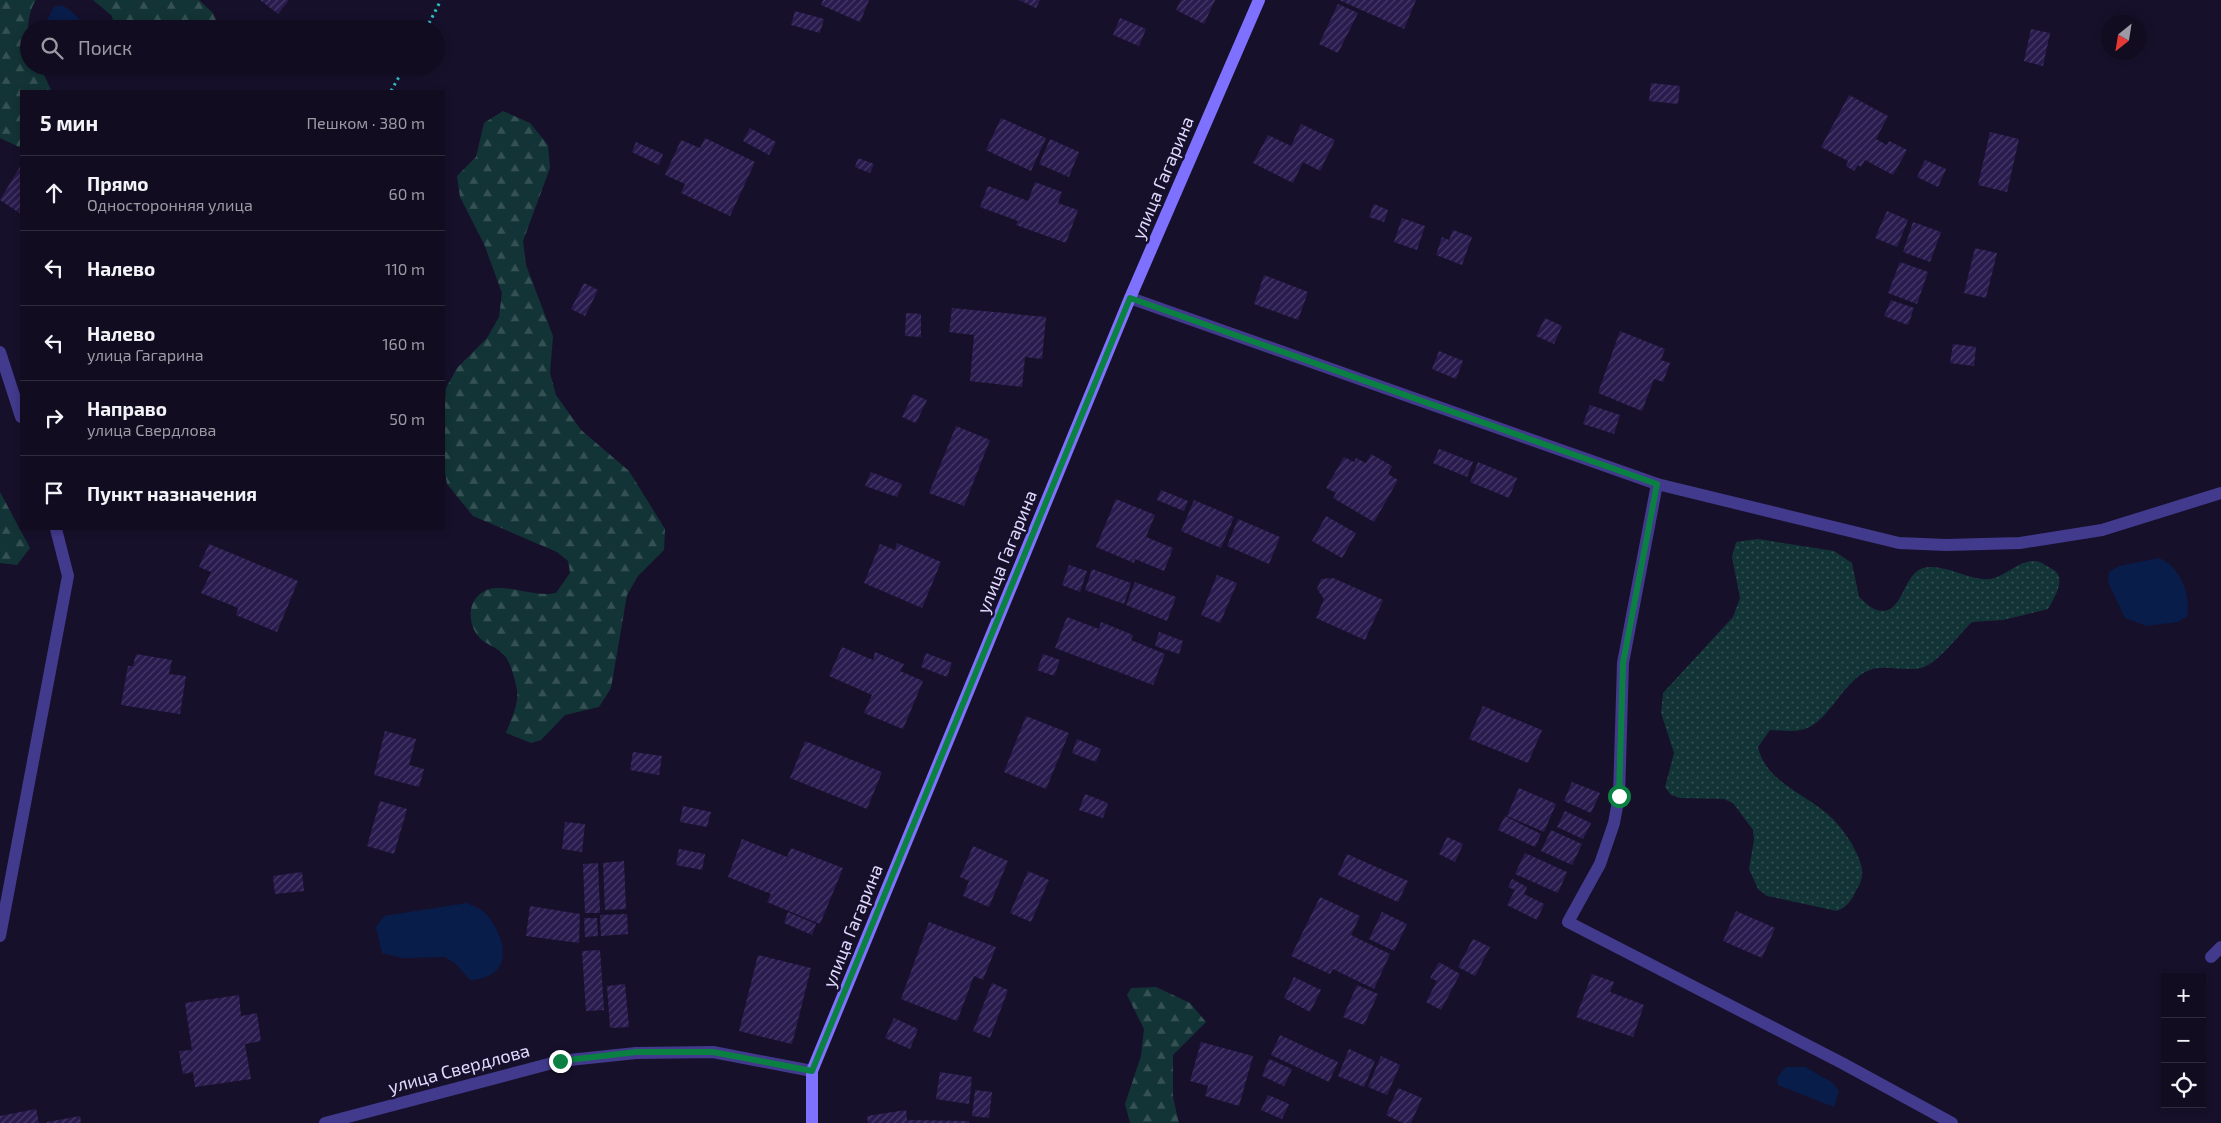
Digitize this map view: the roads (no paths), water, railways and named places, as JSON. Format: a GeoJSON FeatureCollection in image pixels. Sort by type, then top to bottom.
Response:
{"type":"FeatureCollection","features":[{"type":"Feature","properties":{"kind":"main road","name":"улица Гагарина"},"geometry":{"type":"LineString","coordinates":[[812,1123],[812,1071],[1130,298],[1259,0]]}},
{"type":"Feature","properties":{"kind":"street"},"geometry":{"type":"LineString","coordinates":[[1130,298],[1657,484],[1899,543],[1946,545],[2020,543],[2102,530],[2221,493]]}},
{"type":"Feature","properties":{"kind":"street"},"geometry":{"type":"LineString","coordinates":[[0,352],[20,413]]}},
{"type":"Feature","properties":{"kind":"street"},"geometry":{"type":"LineString","coordinates":[[1657,484],[1623,663],[1619,796],[1614,823],[1600,864],[1568,922],[1842,1063],[1952,1123]]}},
{"type":"Feature","properties":{"kind":"street"},"geometry":{"type":"LineString","coordinates":[[0,936],[68,576],[56,530]]}},
{"type":"Feature","properties":{"kind":"street"},"geometry":{"type":"LineString","coordinates":[[2211,957],[2221,947]]}},
{"type":"Feature","properties":{"kind":"street","name":"улица Свердлова"},"geometry":{"type":"LineString","coordinates":[[324,1123],[560,1061],[636,1052],[713,1052],[812,1071]]}},
{"type":"Feature","properties":{"kind":"water"},"geometry":{"type":"Polygon","coordinates":[[[62,5],[79,20],[47,20],[54,7],[62,5]]]}},
{"type":"Feature","properties":{"kind":"water"},"geometry":{"type":"Polygon","coordinates":[[[2159,558],[2173,567],[2182,582],[2187,599],[2187,616],[2178,622],[2147,626],[2125,618],[2108,582],[2109,572],[2119,566],[2159,558]]]}},
{"type":"Feature","properties":{"kind":"water"},"geometry":{"type":"Polygon","coordinates":[[[467,903],[484,912],[492,922],[502,944],[503,955],[501,964],[495,972],[485,978],[470,980],[456,964],[445,957],[402,958],[382,953],[376,927],[384,916],[467,903]]]}},
{"type":"Feature","properties":{"kind":"water"},"geometry":{"type":"Polygon","coordinates":[[[1786,1067],[1805,1067],[1833,1083],[1839,1091],[1834,1107],[1778,1085],[1777,1078],[1786,1067]]]}}]}
